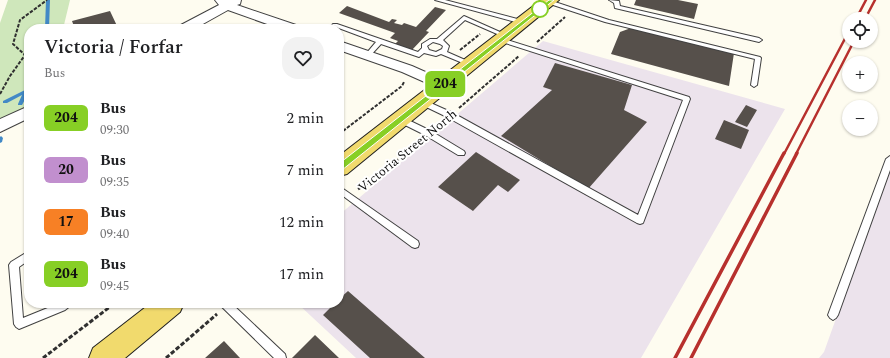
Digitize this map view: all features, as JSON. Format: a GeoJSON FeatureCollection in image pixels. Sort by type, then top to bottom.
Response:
{"type":"FeatureCollection","features":[{"type":"Feature","properties":{"kind":"main road"},"geometry":{"type":"LineString","coordinates":[[344,164],[550,1]]}},
{"type":"Feature","properties":{"kind":"main road"},"geometry":{"type":"LineString","coordinates":[[113,355],[164,308]]}},
{"type":"Feature","properties":{"kind":"street"},"geometry":{"type":"LineString","coordinates":[[192,24],[229,2],[282,24]]}},
{"type":"Feature","properties":{"kind":"street"},"geometry":{"type":"LineString","coordinates":[[344,47],[407,69],[443,85]]}},
{"type":"Feature","properties":{"kind":"street"},"geometry":{"type":"LineString","coordinates":[[0,126],[24,114]]}},
{"type":"Feature","properties":{"kind":"lane"},"geometry":{"type":"LineString","coordinates":[[438,0],[466,6],[523,22]]}},
{"type":"Feature","properties":{"kind":"lane"},"geometry":{"type":"LineString","coordinates":[[466,6],[473,0]]}},
{"type":"Feature","properties":{"kind":"lane"},"geometry":{"type":"LineString","coordinates":[[612,0],[617,2],[617,7],[759,40]]}},
{"type":"Feature","properties":{"kind":"lane"},"geometry":{"type":"LineString","coordinates":[[550,1],[608,21],[758,58],[754,85]]}},
{"type":"Feature","properties":{"kind":"lane"},"geometry":{"type":"LineString","coordinates":[[344,28],[419,55],[424,49],[424,45],[428,41],[439,40],[464,18],[527,49],[688,99],[640,220],[450,115],[422,102]]}},
{"type":"Feature","properties":{"kind":"lane"},"geometry":{"type":"LineString","coordinates":[[439,40],[446,46],[445,50],[442,52]]}},
{"type":"Feature","properties":{"kind":"lane"},"geometry":{"type":"LineString","coordinates":[[368,55],[380,41]]}},
{"type":"Feature","properties":{"kind":"lane"},"geometry":{"type":"LineString","coordinates":[[424,49],[432,54],[442,52],[470,64]]}},
{"type":"Feature","properties":{"kind":"lane"},"geometry":{"type":"LineString","coordinates":[[400,119],[428,133],[461,153]]}},
{"type":"Feature","properties":{"kind":"lane"},"geometry":{"type":"LineString","coordinates":[[833,315],[890,159]]}},
{"type":"Feature","properties":{"kind":"lane"},"geometry":{"type":"LineString","coordinates":[[344,194],[415,244]]}},
{"type":"Feature","properties":{"kind":"lane"},"geometry":{"type":"LineString","coordinates":[[24,258],[14,265],[19,324],[59,308]]}},
{"type":"Feature","properties":{"kind":"lane"},"geometry":{"type":"LineString","coordinates":[[230,308],[281,358]]}},
{"type":"Feature","properties":{"kind":"path"},"geometry":{"type":"LineString","coordinates":[[24,54],[13,44],[20,20],[47,0]]}},
{"type":"Feature","properties":{"kind":"path","name":"Victoria Street North"},"geometry":{"type":"LineString","coordinates":[[450,115],[574,10]]}},
{"type":"Feature","properties":{"kind":"path"},"geometry":{"type":"LineString","coordinates":[[0,94],[10,76],[24,56]]}},
{"type":"Feature","properties":{"kind":"path"},"geometry":{"type":"LineString","coordinates":[[344,130],[402,86]]}},
{"type":"Feature","properties":{"kind":"path","name":"Victoria Street North"},"geometry":{"type":"LineString","coordinates":[[349,198],[364,184],[385,171],[428,133]]}},
{"type":"Feature","properties":{"kind":"path"},"geometry":{"type":"LineString","coordinates":[[43,358],[109,308]]}},
{"type":"Feature","properties":{"kind":"path"},"geometry":{"type":"LineString","coordinates":[[166,358],[222,308]]}},
{"type":"Feature","properties":{"kind":"shaded area"},"geometry":{"type":"Polygon","coordinates":[[[543,41],[785,109],[641,358],[356,358],[302,308],[344,308],[344,211],[543,41]]]}},
{"type":"Feature","properties":{"kind":"shaded area"},"geometry":{"type":"Polygon","coordinates":[[[890,168],[890,358],[819,358],[824,352],[890,168]]]}},
{"type":"Feature","properties":{"kind":"green space"},"geometry":{"type":"Polygon","coordinates":[[[8,0],[70,0],[64,24],[24,24],[24,107],[0,119],[0,23],[8,0]]]}},
{"type":"Feature","properties":{"kind":"building"},"geometry":{"type":"Polygon","coordinates":[[[636,0],[678,0],[698,4],[694,19],[634,5],[636,0]]]}},
{"type":"Feature","properties":{"kind":"building"},"geometry":{"type":"Polygon","coordinates":[[[347,6],[389,22],[392,19],[397,20],[394,23],[402,25],[404,23],[416,27],[435,7],[446,10],[426,31],[429,32],[411,51],[394,45],[398,41],[390,38],[395,33],[339,13],[347,6]]]}},
{"type":"Feature","properties":{"kind":"building"},"geometry":{"type":"Polygon","coordinates":[[[110,11],[116,24],[73,24],[72,21],[110,11]]]}},
{"type":"Feature","properties":{"kind":"building"},"geometry":{"type":"Polygon","coordinates":[[[631,28],[734,53],[729,86],[611,54],[620,32],[631,28]]]}},
{"type":"Feature","properties":{"kind":"building"},"geometry":{"type":"Polygon","coordinates":[[[555,63],[632,85],[624,110],[647,122],[588,189],[501,136],[552,90],[543,87],[555,63]]]}},
{"type":"Feature","properties":{"kind":"building"},"geometry":{"type":"Polygon","coordinates":[[[746,105],[757,110],[747,127],[735,122],[746,105]]]}},
{"type":"Feature","properties":{"kind":"building"},"geometry":{"type":"Polygon","coordinates":[[[724,120],[749,130],[741,149],[715,139],[724,120]]]}},
{"type":"Feature","properties":{"kind":"building"},"geometry":{"type":"Polygon","coordinates":[[[476,152],[520,180],[508,192],[498,185],[473,211],[438,187],[476,152]]]}},
{"type":"Feature","properties":{"kind":"building"},"geometry":{"type":"Polygon","coordinates":[[[348,291],[425,358],[370,358],[323,315],[330,308],[344,308],[344,295],[348,291]]]}},
{"type":"Feature","properties":{"kind":"building"},"geometry":{"type":"Polygon","coordinates":[[[315,335],[339,358],[292,358],[315,335]]]}},
{"type":"Feature","properties":{"kind":"building"},"geometry":{"type":"Polygon","coordinates":[[[224,341],[240,358],[205,358],[224,341]]]}},
{"type":"Feature","properties":{"kind":"waterway"},"geometry":{"type":"LineString","coordinates":[[47,24],[48,0]]}},
{"type":"Feature","properties":{"kind":"waterway"},"geometry":{"type":"LineString","coordinates":[[5,102],[24,93]]}},
{"type":"Feature","properties":{"kind":"waterway"},"geometry":{"type":"LineString","coordinates":[[20,104],[24,97]]}},
{"type":"Feature","properties":{"kind":"railway"},"geometry":{"type":"LineString","coordinates":[[860,12],[866,0]]}},
{"type":"Feature","properties":{"kind":"railway"},"geometry":{"type":"LineString","coordinates":[[869,12],[875,0]]}},
{"type":"Feature","properties":{"kind":"railway"},"geometry":{"type":"LineString","coordinates":[[784,154],[842,44]]}},
{"type":"Feature","properties":{"kind":"railway"},"geometry":{"type":"LineString","coordinates":[[796,154],[850,48]]}},
{"type":"Feature","properties":{"kind":"railway"},"geometry":{"type":"LineString","coordinates":[[675,358],[784,153]]}},
{"type":"Feature","properties":{"kind":"railway"},"geometry":{"type":"LineString","coordinates":[[691,358],[797,153]]}},
{"type":"Feature","properties":{"kind":"bus line","name":"204"},"geometry":{"type":"LineString","coordinates":[[344,164],[551,0]]}}]}
